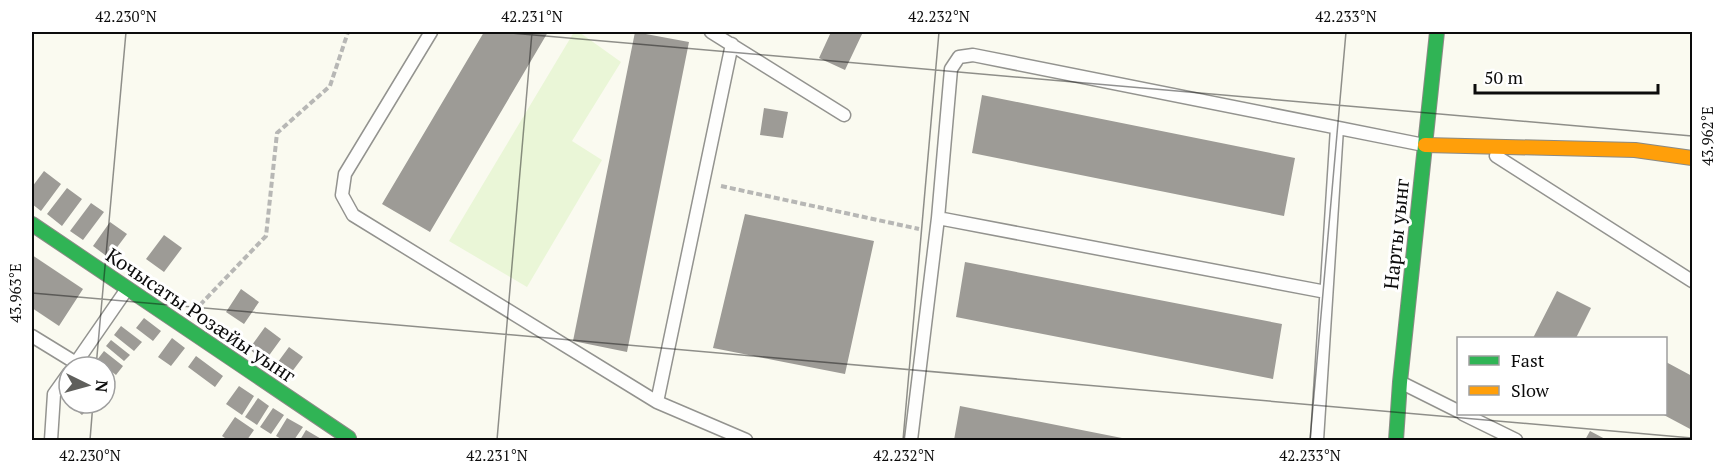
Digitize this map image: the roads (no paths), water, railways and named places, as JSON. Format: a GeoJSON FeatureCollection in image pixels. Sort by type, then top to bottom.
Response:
{"type":"FeatureCollection","features":[{"type":"Feature","properties":{"kind":"street","name":"Нарты уынг"},"geometry":{"type":"LineString","coordinates":[[1396,441],[1400,382],[1437,32]]}},
{"type":"Feature","properties":{"kind":"street"},"geometry":{"type":"LineString","coordinates":[[1425,145],[1635,150],[1692,158]]}},
{"type":"Feature","properties":{"kind":"street","name":"Кочысаты Розæйы уынг"},"geometry":{"type":"LineString","coordinates":[[32,224],[349,440]]}},
{"type":"Feature","properties":{"kind":"lane"},"geometry":{"type":"LineString","coordinates":[[431,32],[345,174],[342,195],[353,215],[657,402],[746,441]]}},
{"type":"Feature","properties":{"kind":"lane"},"geometry":{"type":"LineString","coordinates":[[711,32],[844,115]]}},
{"type":"Feature","properties":{"kind":"lane"},"geometry":{"type":"LineString","coordinates":[[657,402],[732,44]]}},
{"type":"Feature","properties":{"kind":"lane"},"geometry":{"type":"LineString","coordinates":[[911,441],[938,218],[951,69],[959,57],[973,55],[1425,145]]}},
{"type":"Feature","properties":{"kind":"lane"},"geometry":{"type":"LineString","coordinates":[[1317,441],[1337,128]]}},
{"type":"Feature","properties":{"kind":"lane"},"geometry":{"type":"LineString","coordinates":[[1480,146],[1692,281]]}},
{"type":"Feature","properties":{"kind":"lane"},"geometry":{"type":"LineString","coordinates":[[938,218],[1326,292]]}},
{"type":"Feature","properties":{"kind":"lane"},"geometry":{"type":"LineString","coordinates":[[82,355],[128,289]]}},
{"type":"Feature","properties":{"kind":"lane"},"geometry":{"type":"LineString","coordinates":[[32,336],[57,356]]}},
{"type":"Feature","properties":{"kind":"lane"},"geometry":{"type":"LineString","coordinates":[[1400,382],[1457,410]]}},
{"type":"Feature","properties":{"kind":"lane"},"geometry":{"type":"LineString","coordinates":[[51,441],[54,394],[57,390]]}},
{"type":"Feature","properties":{"kind":"lane"},"geometry":{"type":"LineString","coordinates":[[1464,415],[1516,441]]}}]}
